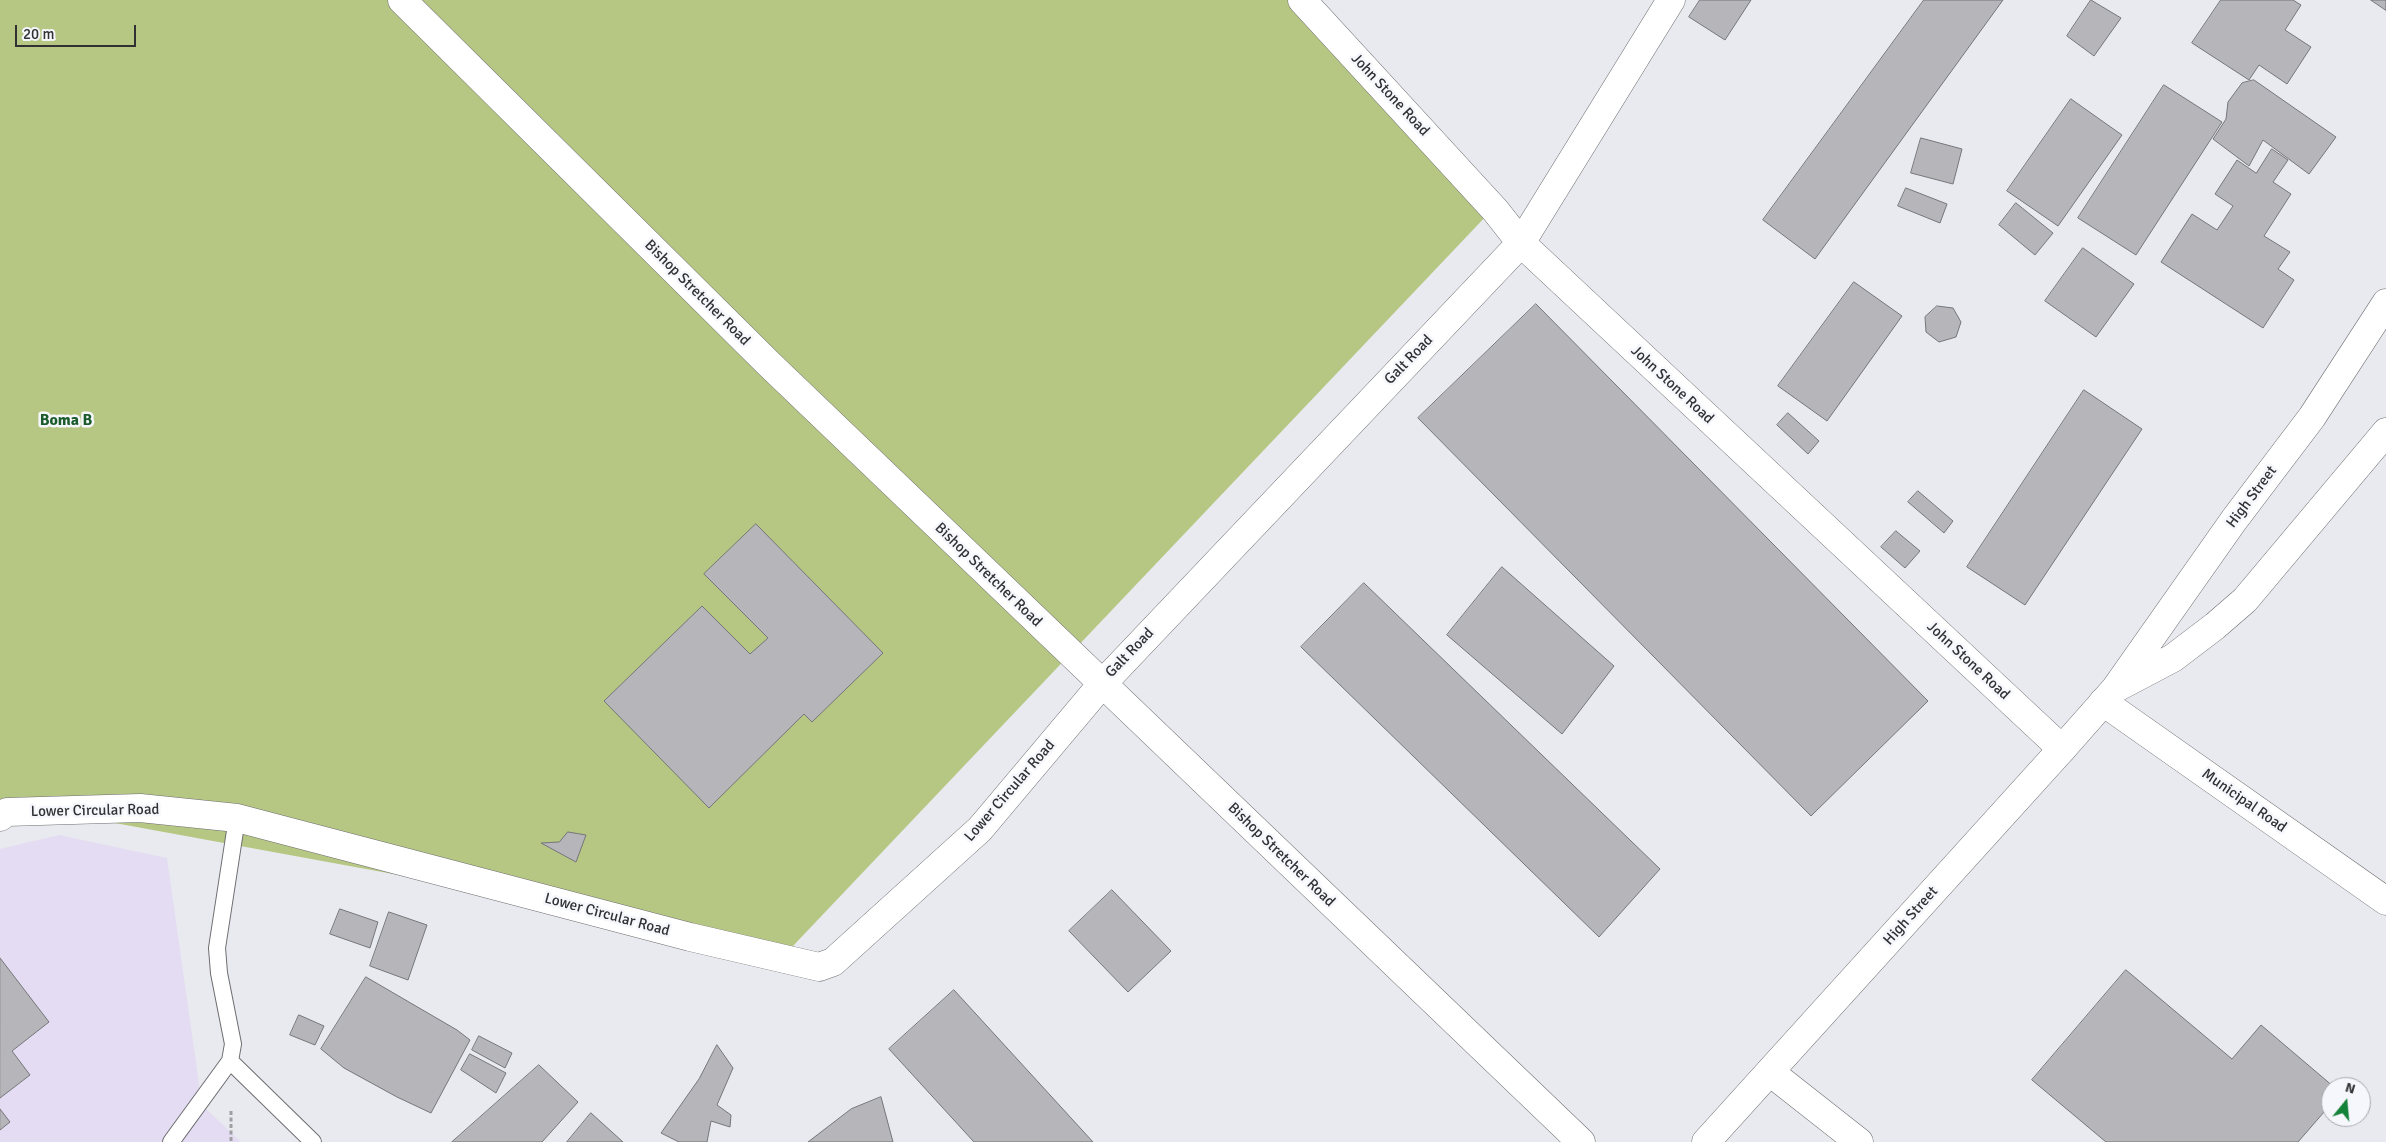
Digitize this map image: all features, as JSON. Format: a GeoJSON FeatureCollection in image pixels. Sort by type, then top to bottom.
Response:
{"type":"FeatureCollection","features":[{"type":"Feature","properties":{"kind":"street","name":"Bishop Stretcher Road"},"geometry":{"type":"LineString","coordinates":[[402,0],[768,363],[1582,1142]]}},
{"type":"Feature","properties":{"kind":"street","name":"John Stone Road"},"geometry":{"type":"LineString","coordinates":[[1302,0],[1495,210],[1521,243],[2062,750]]}},
{"type":"Feature","properties":{"kind":"street","name":"Galt Road"},"geometry":{"type":"LineString","coordinates":[[1102,684],[1521,243],[1671,0]]}},
{"type":"Feature","properties":{"kind":"street","name":"High Street"},"geometry":{"type":"LineString","coordinates":[[1706,1142],[2109,696],[2234,520],[2312,417],[2386,303]]}},
{"type":"Feature","properties":{"kind":"street","name":"High Street"},"geometry":{"type":"LineString","coordinates":[[2109,696],[2173,658],[2216,626],[2245,600],[2386,432]]}},
{"type":"Feature","properties":{"kind":"street","name":"Lower Circular Road"},"geometry":{"type":"LineString","coordinates":[[2,813],[140,808],[237,818],[690,937],[818,967],[833,962],[980,829],[1102,684]]}},
{"type":"Feature","properties":{"kind":"street","name":"Municipal Road"},"geometry":{"type":"LineString","coordinates":[[2109,696],[2386,901]]}},
{"type":"Feature","properties":{"kind":"street"},"geometry":{"type":"LineString","coordinates":[[1770,1072],[1860,1142]]}},
{"type":"Feature","properties":{"kind":"lane"},"geometry":{"type":"LineString","coordinates":[[171,1142],[230,1061],[233,1044],[219,973],[217,948],[237,818]]}},
{"type":"Feature","properties":{"kind":"lane"},"geometry":{"type":"LineString","coordinates":[[230,1061],[313,1142]]}},
{"type":"Feature","properties":{"kind":"shaded area"},"geometry":{"type":"Polygon","coordinates":[[[59,835],[167,858],[202,1105],[241,1142],[0,1142],[0,849],[59,835]]]}},
{"type":"Feature","properties":{"kind":"green space"},"geometry":{"type":"Polygon","coordinates":[[[0,0],[1294,0],[1489,213],[792,947],[0,802],[0,0]]]}},
{"type":"Feature","properties":{"kind":"building"},"geometry":{"type":"Polygon","coordinates":[[[1700,0],[1751,0],[1725,40],[1689,17],[1700,0]]]}},
{"type":"Feature","properties":{"kind":"building"},"geometry":{"type":"Polygon","coordinates":[[[1924,0],[2003,0],[1815,259],[1763,220],[1924,0]]]}},
{"type":"Feature","properties":{"kind":"building"},"geometry":{"type":"Polygon","coordinates":[[[2091,0],[2121,18],[2094,56],[2067,36],[2091,0]]]}},
{"type":"Feature","properties":{"kind":"building"},"geometry":{"type":"Polygon","coordinates":[[[2221,0],[2293,0],[2301,5],[2285,30],[2311,47],[2287,84],[2259,65],[2249,80],[2192,43],[2221,0]]]}},
{"type":"Feature","properties":{"kind":"building"},"geometry":{"type":"Polygon","coordinates":[[[2371,0],[2386,0],[2386,10],[2371,0]]]}},
{"type":"Feature","properties":{"kind":"building"},"geometry":{"type":"Polygon","coordinates":[[[2254,80],[2336,137],[2309,174],[2263,140],[2249,166],[2213,139],[2226,119],[2228,102],[2242,83],[2254,80]]]}},
{"type":"Feature","properties":{"kind":"building"},"geometry":{"type":"Polygon","coordinates":[[[2164,85],[2222,122],[2136,255],[2078,218],[2164,85]]]}},
{"type":"Feature","properties":{"kind":"building"},"geometry":{"type":"Polygon","coordinates":[[[2071,99],[2122,135],[2058,226],[2007,191],[2071,99]]]}},
{"type":"Feature","properties":{"kind":"building"},"geometry":{"type":"Polygon","coordinates":[[[1921,138],[1962,149],[1953,184],[1911,173],[1921,138]]]}},
{"type":"Feature","properties":{"kind":"building"},"geometry":{"type":"Polygon","coordinates":[[[2272,149],[2288,160],[2273,182],[2291,194],[2264,236],[2290,252],[2278,269],[2294,280],[2263,328],[2161,262],[2192,214],[2217,230],[2233,206],[2215,194],[2237,160],[2256,173],[2272,149]]]}},
{"type":"Feature","properties":{"kind":"building"},"geometry":{"type":"Polygon","coordinates":[[[1906,188],[1947,204],[1940,223],[1898,206],[1906,188]]]}},
{"type":"Feature","properties":{"kind":"building"},"geometry":{"type":"Polygon","coordinates":[[[2016,203],[2053,233],[2035,255],[1999,225],[2016,203]]]}},
{"type":"Feature","properties":{"kind":"building"},"geometry":{"type":"Polygon","coordinates":[[[2083,248],[2134,284],[2096,337],[2045,301],[2083,248]]]}},
{"type":"Feature","properties":{"kind":"building"},"geometry":{"type":"Polygon","coordinates":[[[1854,282],[1902,316],[1827,421],[1778,386],[1854,282]]]}},
{"type":"Feature","properties":{"kind":"building"},"geometry":{"type":"Polygon","coordinates":[[[1536,304],[1928,701],[1811,816],[1418,418],[1536,304]]]}},
{"type":"Feature","properties":{"kind":"building"},"geometry":{"type":"Polygon","coordinates":[[[1937,306],[1953,308],[1961,322],[1956,337],[1939,342],[1926,332],[1925,317],[1937,306]]]}},
{"type":"Feature","properties":{"kind":"building"},"geometry":{"type":"Polygon","coordinates":[[[2084,390],[2142,429],[2025,605],[1967,567],[2084,390]]]}},
{"type":"Feature","properties":{"kind":"building"},"geometry":{"type":"Polygon","coordinates":[[[1788,413],[1819,441],[1808,454],[1777,425],[1788,413]]]}},
{"type":"Feature","properties":{"kind":"building"},"geometry":{"type":"Polygon","coordinates":[[[1918,491],[1953,521],[1944,533],[1908,502],[1918,491]]]}},
{"type":"Feature","properties":{"kind":"building"},"geometry":{"type":"Polygon","coordinates":[[[756,524],[883,653],[812,722],[804,714],[709,808],[604,701],[702,606],[750,654],[768,638],[704,574],[756,524]]]}},
{"type":"Feature","properties":{"kind":"building"},"geometry":{"type":"Polygon","coordinates":[[[1896,531],[1920,551],[1905,568],[1881,547],[1896,531]]]}},
{"type":"Feature","properties":{"kind":"building"},"geometry":{"type":"Polygon","coordinates":[[[1502,567],[1614,666],[1562,734],[1447,635],[1502,567]]]}},
{"type":"Feature","properties":{"kind":"building"},"geometry":{"type":"Polygon","coordinates":[[[1364,583],[1660,869],[1599,937],[1301,647],[1364,583]]]}},
{"type":"Feature","properties":{"kind":"building"},"geometry":{"type":"Polygon","coordinates":[[[568,832],[586,835],[576,862],[541,843],[559,842],[568,832]]]}},
{"type":"Feature","properties":{"kind":"building"},"geometry":{"type":"Polygon","coordinates":[[[1112,890],[1171,951],[1128,992],[1069,931],[1112,890]]]}},
{"type":"Feature","properties":{"kind":"building"},"geometry":{"type":"Polygon","coordinates":[[[340,909],[378,922],[370,948],[330,934],[340,909]]]}},
{"type":"Feature","properties":{"kind":"building"},"geometry":{"type":"Polygon","coordinates":[[[389,912],[427,925],[408,980],[370,966],[389,912]]]}},
{"type":"Feature","properties":{"kind":"building"},"geometry":{"type":"Polygon","coordinates":[[[0,958],[49,1022],[12,1051],[30,1075],[0,1098],[0,958]]]}},
{"type":"Feature","properties":{"kind":"building"},"geometry":{"type":"Polygon","coordinates":[[[2126,970],[2232,1059],[2261,1025],[2322,1077],[2321,1116],[2298,1142],[2106,1142],[2032,1080],[2126,970]]]}},
{"type":"Feature","properties":{"kind":"building"},"geometry":{"type":"Polygon","coordinates":[[[366,977],[457,1030],[470,1040],[431,1113],[344,1068],[321,1049],[366,977]]]}},
{"type":"Feature","properties":{"kind":"building"},"geometry":{"type":"Polygon","coordinates":[[[954,990],[1093,1142],[974,1142],[889,1049],[954,990]]]}},
{"type":"Feature","properties":{"kind":"building"},"geometry":{"type":"Polygon","coordinates":[[[299,1015],[324,1026],[315,1045],[290,1035],[299,1015]]]}},
{"type":"Feature","properties":{"kind":"building"},"geometry":{"type":"Polygon","coordinates":[[[479,1036],[512,1053],[505,1068],[472,1050],[479,1036]]]}},
{"type":"Feature","properties":{"kind":"building"},"geometry":{"type":"Polygon","coordinates":[[[717,1045],[733,1068],[717,1105],[731,1115],[730,1127],[711,1121],[707,1142],[679,1142],[661,1133],[699,1079],[717,1045]]]}},
{"type":"Feature","properties":{"kind":"building"},"geometry":{"type":"Polygon","coordinates":[[[470,1054],[506,1073],[496,1093],[461,1070],[470,1054]]]}},
{"type":"Feature","properties":{"kind":"building"},"geometry":{"type":"Polygon","coordinates":[[[539,1065],[578,1102],[542,1142],[452,1142],[539,1065]]]}},
{"type":"Feature","properties":{"kind":"building"},"geometry":{"type":"Polygon","coordinates":[[[881,1097],[893,1142],[808,1142],[851,1109],[881,1097]]]}},
{"type":"Feature","properties":{"kind":"building"},"geometry":{"type":"Polygon","coordinates":[[[0,1109],[10,1122],[0,1130],[0,1109]]]}},
{"type":"Feature","properties":{"kind":"building"},"geometry":{"type":"Polygon","coordinates":[[[591,1113],[623,1142],[567,1142],[591,1113]]]}},
{"type":"Feature","properties":{"kind":"district","name":"Boma B"},"geometry":{"type":"Point","coordinates":[66,421]}}]}
